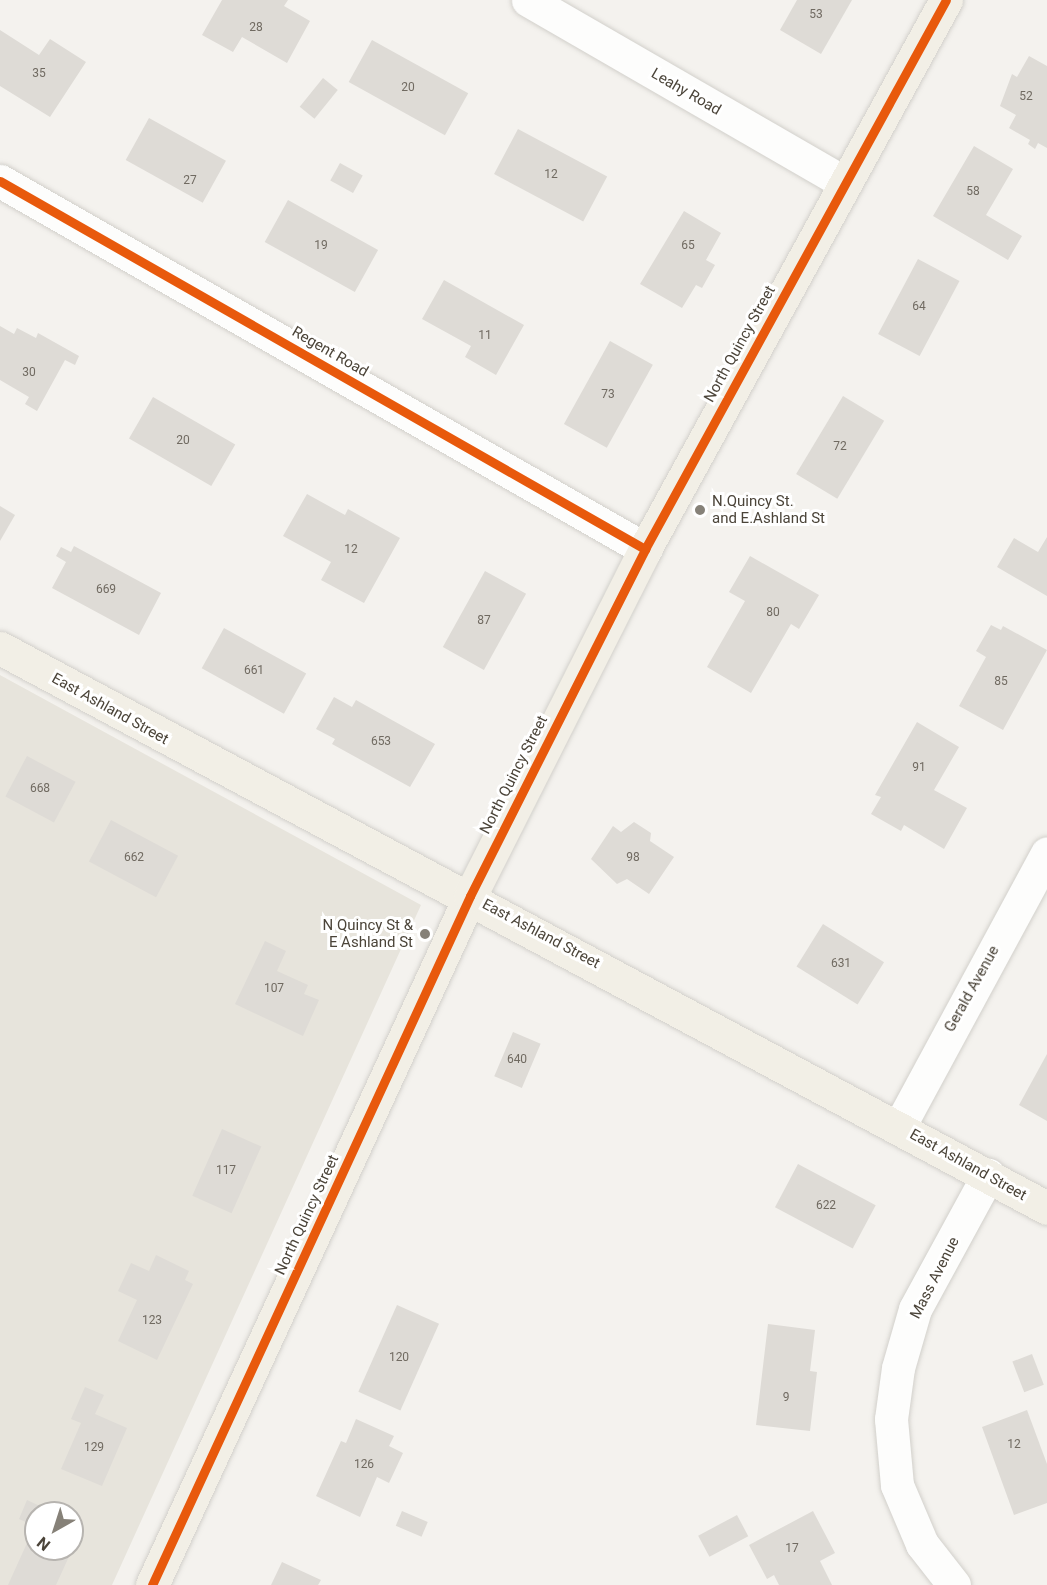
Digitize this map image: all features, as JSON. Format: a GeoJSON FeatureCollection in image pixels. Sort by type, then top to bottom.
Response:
{"type":"FeatureCollection","features":[{"type":"Feature","properties":{"kind":"main road","name":"North Quincy Street"},"geometry":{"type":"LineString","coordinates":[[152,1585],[470,896],[645,549],[946,0]]}},
{"type":"Feature","properties":{"kind":"main road","name":"East Ashland Street"},"geometry":{"type":"LineString","coordinates":[[0,648],[214,766],[470,896],[1047,1208]]}},
{"type":"Feature","properties":{"kind":"street","name":"Leahy Road"},"geometry":{"type":"LineString","coordinates":[[528,0],[845,183]]}},
{"type":"Feature","properties":{"kind":"street","name":"Regent Road"},"geometry":{"type":"LineString","coordinates":[[0,181],[645,549]]}},
{"type":"Feature","properties":{"kind":"street","name":"Gerald Avenue"},"geometry":{"type":"LineString","coordinates":[[899,1127],[1047,853]]}},
{"type":"Feature","properties":{"kind":"street","name":"Mass Avenue"},"geometry":{"type":"LineString","coordinates":[[954,1585],[922,1544],[897,1485],[891,1419],[898,1368],[915,1309],[988,1175]]}},
{"type":"Feature","properties":{"kind":"shaded area"},"geometry":{"type":"Polygon","coordinates":[[[0,675],[421,905],[112,1585],[0,1585],[0,675]]]}},
{"type":"Feature","properties":{"kind":"building"},"geometry":{"type":"Polygon","coordinates":[[[222,0],[288,0],[284,6],[310,21],[287,63],[242,37],[233,52],[202,35],[222,0]]]}},
{"type":"Feature","properties":{"kind":"building"},"geometry":{"type":"Polygon","coordinates":[[[797,0],[852,0],[821,54],[780,30],[797,0]]]}},
{"type":"Feature","properties":{"kind":"building"},"geometry":{"type":"Polygon","coordinates":[[[0,30],[39,55],[50,39],[86,62],[50,117],[0,86],[0,30]]]}},
{"type":"Feature","properties":{"kind":"building"},"geometry":{"type":"Polygon","coordinates":[[[372,40],[468,93],[445,135],[349,82],[372,40]]]}},
{"type":"Feature","properties":{"kind":"building"},"geometry":{"type":"Polygon","coordinates":[[[1029,56],[1047,66],[1047,148],[1038,143],[1035,149],[1028,144],[1030,140],[1009,128],[1016,115],[1000,106],[1012,74],[1017,77],[1029,56]]]}},
{"type":"Feature","properties":{"kind":"building"},"geometry":{"type":"Polygon","coordinates":[[[323,78],[338,90],[314,119],[300,107],[323,78]]]}},
{"type":"Feature","properties":{"kind":"building"},"geometry":{"type":"Polygon","coordinates":[[[149,118],[226,161],[203,203],[126,160],[149,118]]]}},
{"type":"Feature","properties":{"kind":"building"},"geometry":{"type":"Polygon","coordinates":[[[518,129],[607,176],[583,221],[494,174],[518,129]]]}},
{"type":"Feature","properties":{"kind":"building"},"geometry":{"type":"Polygon","coordinates":[[[974,146],[1013,169],[986,215],[1022,236],[1008,260],[933,216],[974,146]]]}},
{"type":"Feature","properties":{"kind":"building"},"geometry":{"type":"Polygon","coordinates":[[[340,163],[363,176],[353,193],[330,180],[340,163]]]}},
{"type":"Feature","properties":{"kind":"building"},"geometry":{"type":"Polygon","coordinates":[[[288,200],[378,250],[355,292],[265,242],[288,200]]]}},
{"type":"Feature","properties":{"kind":"building"},"geometry":{"type":"Polygon","coordinates":[[[684,211],[721,233],[706,260],[715,265],[702,288],[696,285],[682,308],[640,284],[684,211]]]}},
{"type":"Feature","properties":{"kind":"building"},"geometry":{"type":"Polygon","coordinates":[[[918,259],[959,281],[920,356],[878,334],[918,259]]]}},
{"type":"Feature","properties":{"kind":"building"},"geometry":{"type":"Polygon","coordinates":[[[444,280],[524,325],[496,375],[465,357],[471,346],[422,319],[444,280]]]}},
{"type":"Feature","properties":{"kind":"building"},"geometry":{"type":"Polygon","coordinates":[[[0,326],[14,334],[17,328],[36,338],[38,333],[79,356],[75,365],[65,360],[37,411],[25,404],[29,397],[0,380],[0,326]]]}},
{"type":"Feature","properties":{"kind":"building"},"geometry":{"type":"Polygon","coordinates":[[[610,341],[653,365],[607,448],[564,424],[610,341]]]}},
{"type":"Feature","properties":{"kind":"building"},"geometry":{"type":"Polygon","coordinates":[[[843,396],[884,421],[837,499],[796,474],[843,396]]]}},
{"type":"Feature","properties":{"kind":"building"},"geometry":{"type":"Polygon","coordinates":[[[153,397],[235,444],[211,486],[129,439],[153,397]]]}},
{"type":"Feature","properties":{"kind":"building"},"geometry":{"type":"Polygon","coordinates":[[[307,494],[345,515],[348,509],[400,538],[364,603],[321,580],[331,562],[283,536],[307,494]]]}},
{"type":"Feature","properties":{"kind":"building"},"geometry":{"type":"Polygon","coordinates":[[[0,506],[15,515],[0,541],[0,506]]]}},
{"type":"Feature","properties":{"kind":"building"},"geometry":{"type":"Polygon","coordinates":[[[1047,537],[1047,596],[997,567],[1014,538],[1038,552],[1047,537]]]}},
{"type":"Feature","properties":{"kind":"building"},"geometry":{"type":"Polygon","coordinates":[[[74,546],[161,593],[139,635],[52,588],[66,562],[56,556],[61,547],[71,552],[74,546]]]}},
{"type":"Feature","properties":{"kind":"building"},"geometry":{"type":"Polygon","coordinates":[[[750,556],[819,595],[799,629],[791,624],[751,693],[707,667],[745,601],[729,592],[750,556]]]}},
{"type":"Feature","properties":{"kind":"building"},"geometry":{"type":"Polygon","coordinates":[[[485,571],[526,594],[484,670],[443,647],[485,571]]]}},
{"type":"Feature","properties":{"kind":"building"},"geometry":{"type":"Polygon","coordinates":[[[991,625],[1001,630],[1003,626],[1047,650],[1003,730],[959,706],[986,657],[976,651],[991,625]]]}},
{"type":"Feature","properties":{"kind":"building"},"geometry":{"type":"Polygon","coordinates":[[[224,628],[306,674],[284,714],[202,668],[224,628]]]}},
{"type":"Feature","properties":{"kind":"building"},"geometry":{"type":"Polygon","coordinates":[[[334,697],[352,707],[356,700],[435,744],[410,787],[332,744],[335,739],[316,729],[334,697]]]}},
{"type":"Feature","properties":{"kind":"building"},"geometry":{"type":"Polygon","coordinates":[[[917,722],[959,747],[934,790],[967,808],[944,849],[904,825],[901,831],[871,814],[881,797],[875,795],[917,722]]]}},
{"type":"Feature","properties":{"kind":"building"},"geometry":{"type":"Polygon","coordinates":[[[27,756],[76,782],[54,822],[5,797],[27,756]]]}},
{"type":"Feature","properties":{"kind":"building"},"geometry":{"type":"Polygon","coordinates":[[[111,820],[178,856],[156,897],[89,861],[111,820]]]}},
{"type":"Feature","properties":{"kind":"building"},"geometry":{"type":"Polygon","coordinates":[[[634,822],[651,833],[650,841],[674,857],[649,894],[627,879],[617,884],[591,859],[613,826],[621,832],[634,822]]]}},
{"type":"Feature","properties":{"kind":"building"},"geometry":{"type":"Polygon","coordinates":[[[823,924],[884,962],[858,1005],[797,966],[823,924]]]}},
{"type":"Feature","properties":{"kind":"building"},"geometry":{"type":"Polygon","coordinates":[[[265,941],[286,951],[277,971],[308,985],[304,994],[319,1000],[303,1036],[235,1004],[265,941]]]}},
{"type":"Feature","properties":{"kind":"building"},"geometry":{"type":"Polygon","coordinates":[[[513,1032],[541,1044],[522,1088],[494,1076],[513,1032]]]}},
{"type":"Feature","properties":{"kind":"building"},"geometry":{"type":"Polygon","coordinates":[[[1047,1054],[1047,1121],[1019,1105],[1047,1054]]]}},
{"type":"Feature","properties":{"kind":"building"},"geometry":{"type":"Polygon","coordinates":[[[222,1129],[261,1146],[232,1213],[192,1196],[222,1129]]]}},
{"type":"Feature","properties":{"kind":"building"},"geometry":{"type":"Polygon","coordinates":[[[798,1164],[876,1205],[853,1249],[775,1207],[798,1164]]]}},
{"type":"Feature","properties":{"kind":"building"},"geometry":{"type":"Polygon","coordinates":[[[156,1255],[189,1271],[185,1280],[193,1284],[157,1360],[118,1341],[137,1300],[118,1291],[131,1263],[149,1271],[156,1255]]]}},
{"type":"Feature","properties":{"kind":"building"},"geometry":{"type":"Polygon","coordinates":[[[397,1305],[439,1324],[400,1410],[358,1392],[397,1305]]]}},
{"type":"Feature","properties":{"kind":"building"},"geometry":{"type":"Polygon","coordinates":[[[768,1324],[815,1330],[810,1371],[817,1372],[810,1431],[756,1425],[768,1324]]]}},
{"type":"Feature","properties":{"kind":"building"},"geometry":{"type":"Polygon","coordinates":[[[1032,1354],[1044,1385],[1024,1392],[1012,1362],[1032,1354]]]}},
{"type":"Feature","properties":{"kind":"building"},"geometry":{"type":"Polygon","coordinates":[[[85,1387],[104,1395],[95,1414],[127,1428],[102,1486],[61,1469],[81,1423],[71,1419],[85,1387]]]}},
{"type":"Feature","properties":{"kind":"building"},"geometry":{"type":"Polygon","coordinates":[[[1027,1410],[1047,1464],[1047,1503],[1014,1515],[982,1427],[1027,1410]]]}},
{"type":"Feature","properties":{"kind":"building"},"geometry":{"type":"Polygon","coordinates":[[[356,1419],[394,1436],[389,1446],[403,1453],[389,1483],[377,1477],[360,1517],[316,1496],[341,1441],[346,1443],[356,1419]]]}},
{"type":"Feature","properties":{"kind":"building"},"geometry":{"type":"Polygon","coordinates":[[[24,1507],[24,1521],[19,1519],[24,1507]]]}},
{"type":"Feature","properties":{"kind":"building"},"geometry":{"type":"Polygon","coordinates":[[[402,1511],[428,1522],[422,1537],[396,1526],[402,1511]]]}},
{"type":"Feature","properties":{"kind":"building"},"geometry":{"type":"Polygon","coordinates":[[[813,1511],[835,1553],[820,1561],[832,1585],[779,1585],[774,1575],[767,1579],[749,1545],[813,1511]]]}},
{"type":"Feature","properties":{"kind":"building"},"geometry":{"type":"Polygon","coordinates":[[[737,1515],[748,1536],[709,1557],[698,1536],[737,1515]]]}},
{"type":"Feature","properties":{"kind":"building"},"geometry":{"type":"Polygon","coordinates":[[[24,1550],[24,1561],[67,1561],[56,1585],[8,1585],[24,1550]]]}},
{"type":"Feature","properties":{"kind":"building"},"geometry":{"type":"Polygon","coordinates":[[[282,1562],[321,1580],[318,1585],[271,1585],[282,1562]]]}},
{"type":"Feature","properties":{"kind":"cycle path"},"geometry":{"type":"LineString","coordinates":[[152,1585],[470,896],[645,549],[946,0]]}},
{"type":"Feature","properties":{"kind":"cycle path"},"geometry":{"type":"LineString","coordinates":[[0,181],[645,549]]}},
{"type":"Feature","properties":{"kind":"place","name":"N.Quincy St. and E.Ashland St"},"geometry":{"type":"Point","coordinates":[700,510]}},
{"type":"Feature","properties":{"kind":"place","name":"N Quincy St & E Ashland St"},"geometry":{"type":"Point","coordinates":[425,934]}}]}
